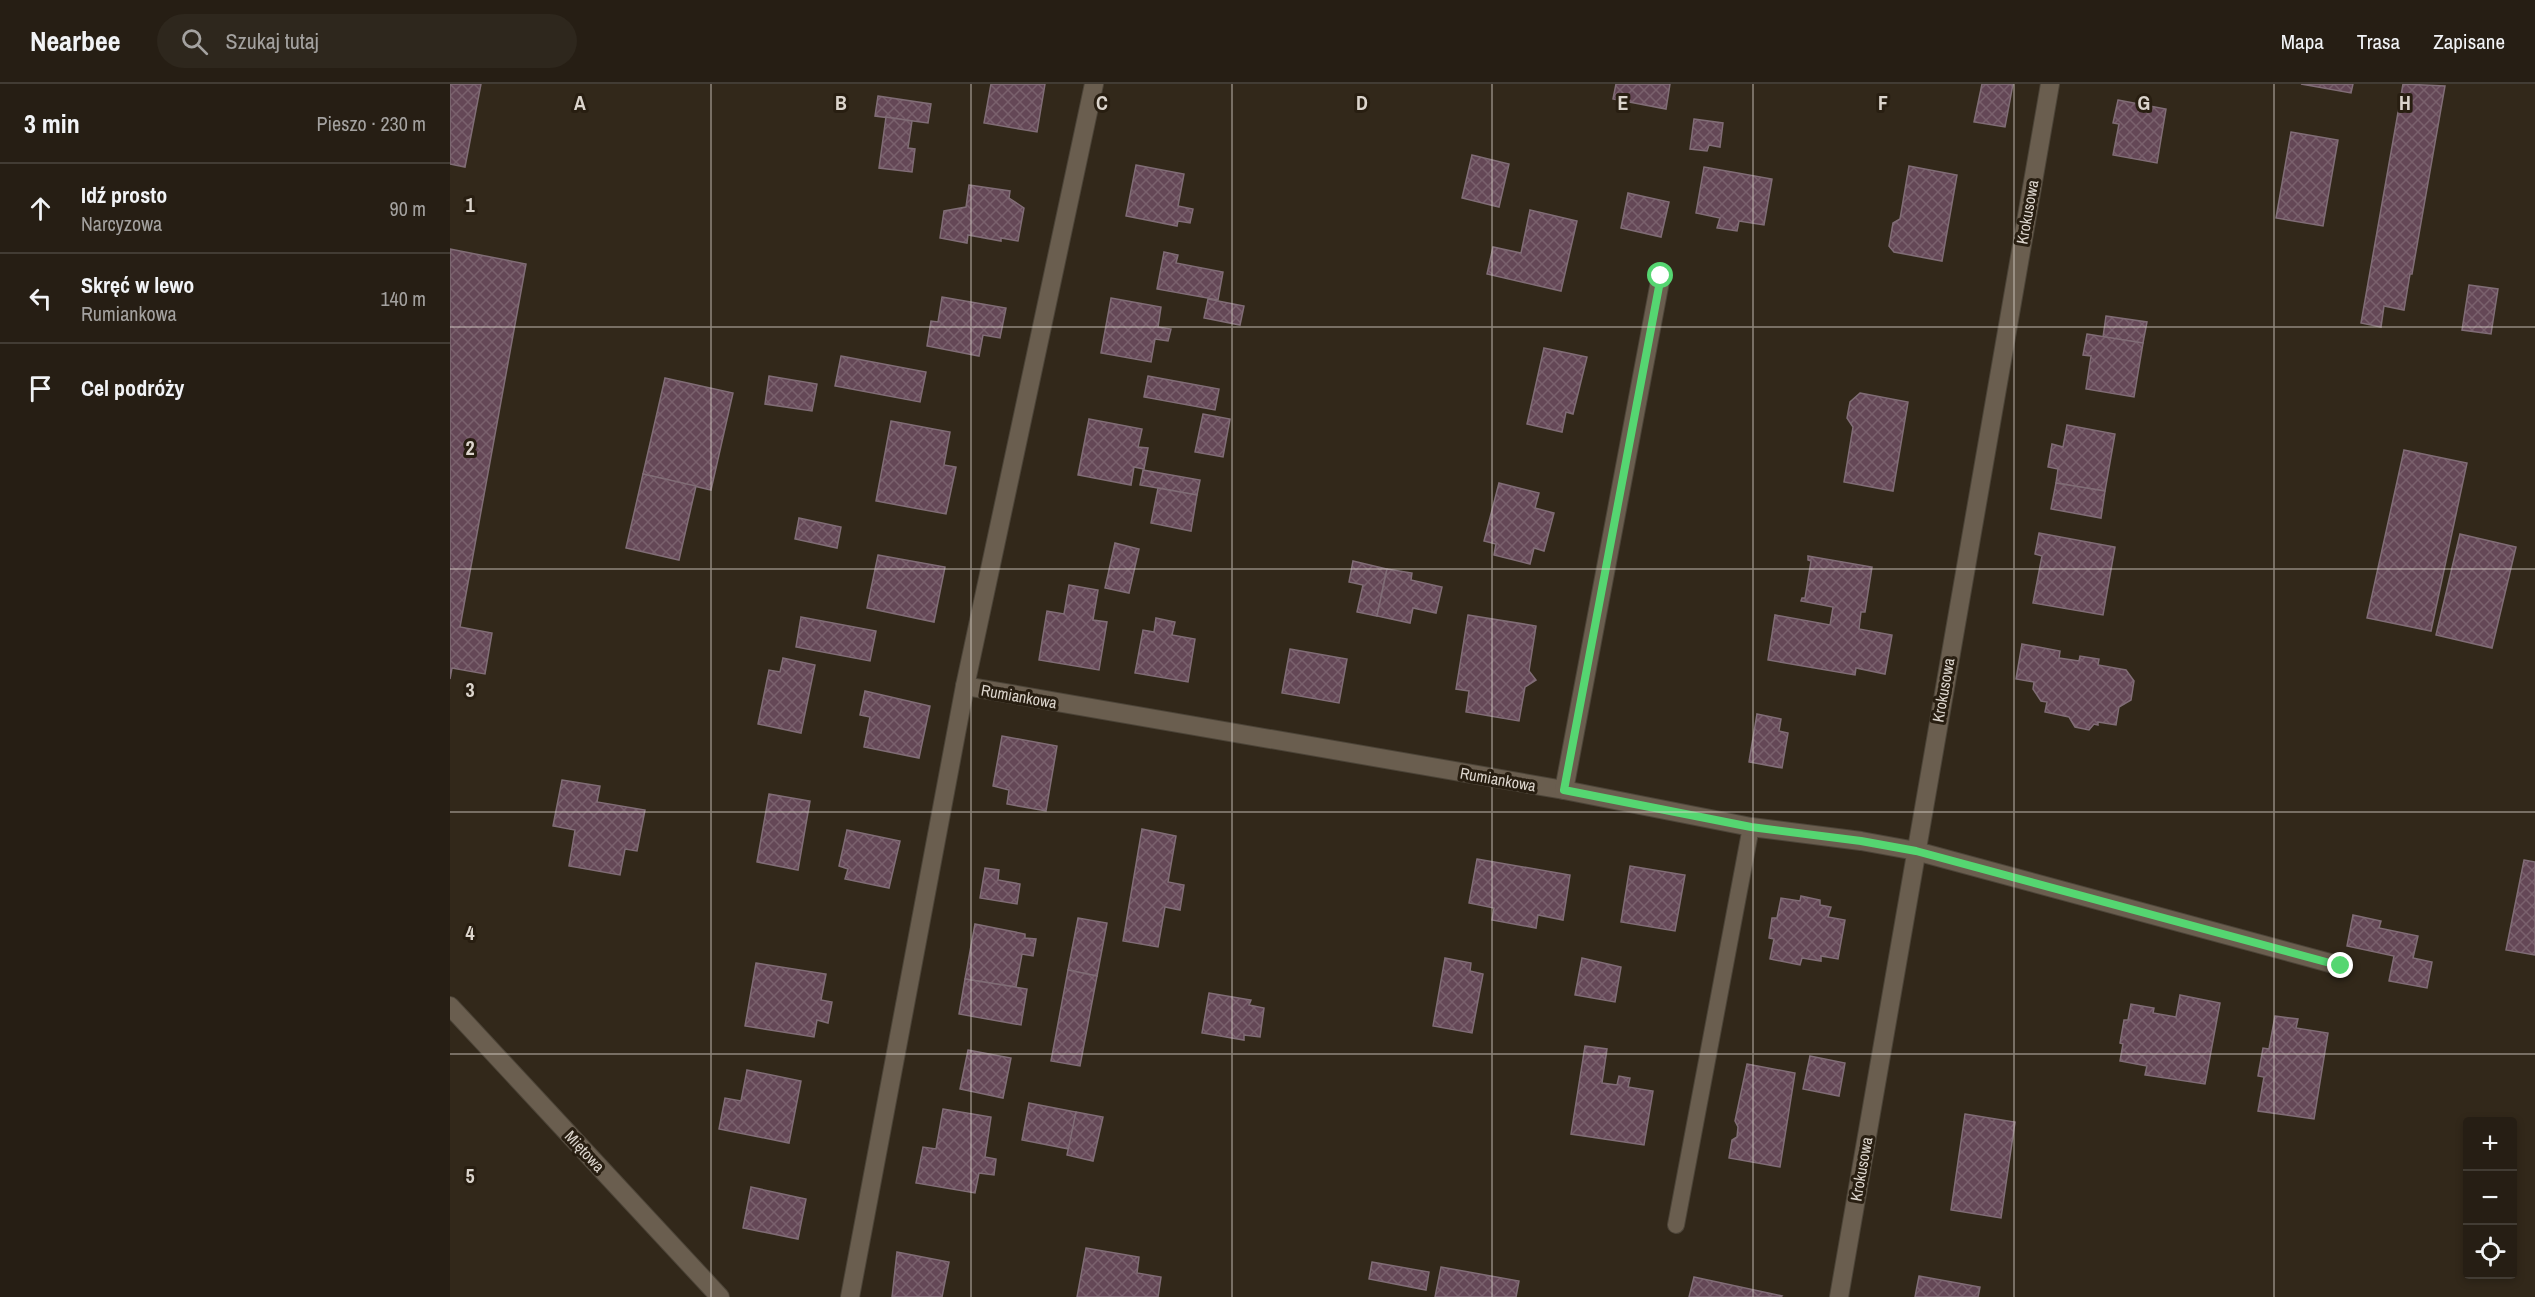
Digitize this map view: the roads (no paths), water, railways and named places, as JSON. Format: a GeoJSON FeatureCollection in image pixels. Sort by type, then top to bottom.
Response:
{"type":"FeatureCollection","features":[{"type":"Feature","properties":{"kind":"street"},"geometry":{"type":"LineString","coordinates":[[850,1297],[965,686],[1094,84]]}},
{"type":"Feature","properties":{"kind":"street","name":"Krokusowa"},"geometry":{"type":"LineString","coordinates":[[1839,1297],[2050,84]]}},
{"type":"Feature","properties":{"kind":"street"},"geometry":{"type":"LineString","coordinates":[[1564,790],[1661,276]]}},
{"type":"Feature","properties":{"kind":"street","name":"Rumiankowa"},"geometry":{"type":"LineString","coordinates":[[965,686],[1564,790],[1751,827],[1861,841],[1916,851],[2341,966]]}},
{"type":"Feature","properties":{"kind":"street","name":"Miętowa"},"geometry":{"type":"LineString","coordinates":[[450,1006],[720,1297]]}},
{"type":"Feature","properties":{"kind":"lane"},"geometry":{"type":"LineString","coordinates":[[1676,1225],[1751,827]]}}]}
